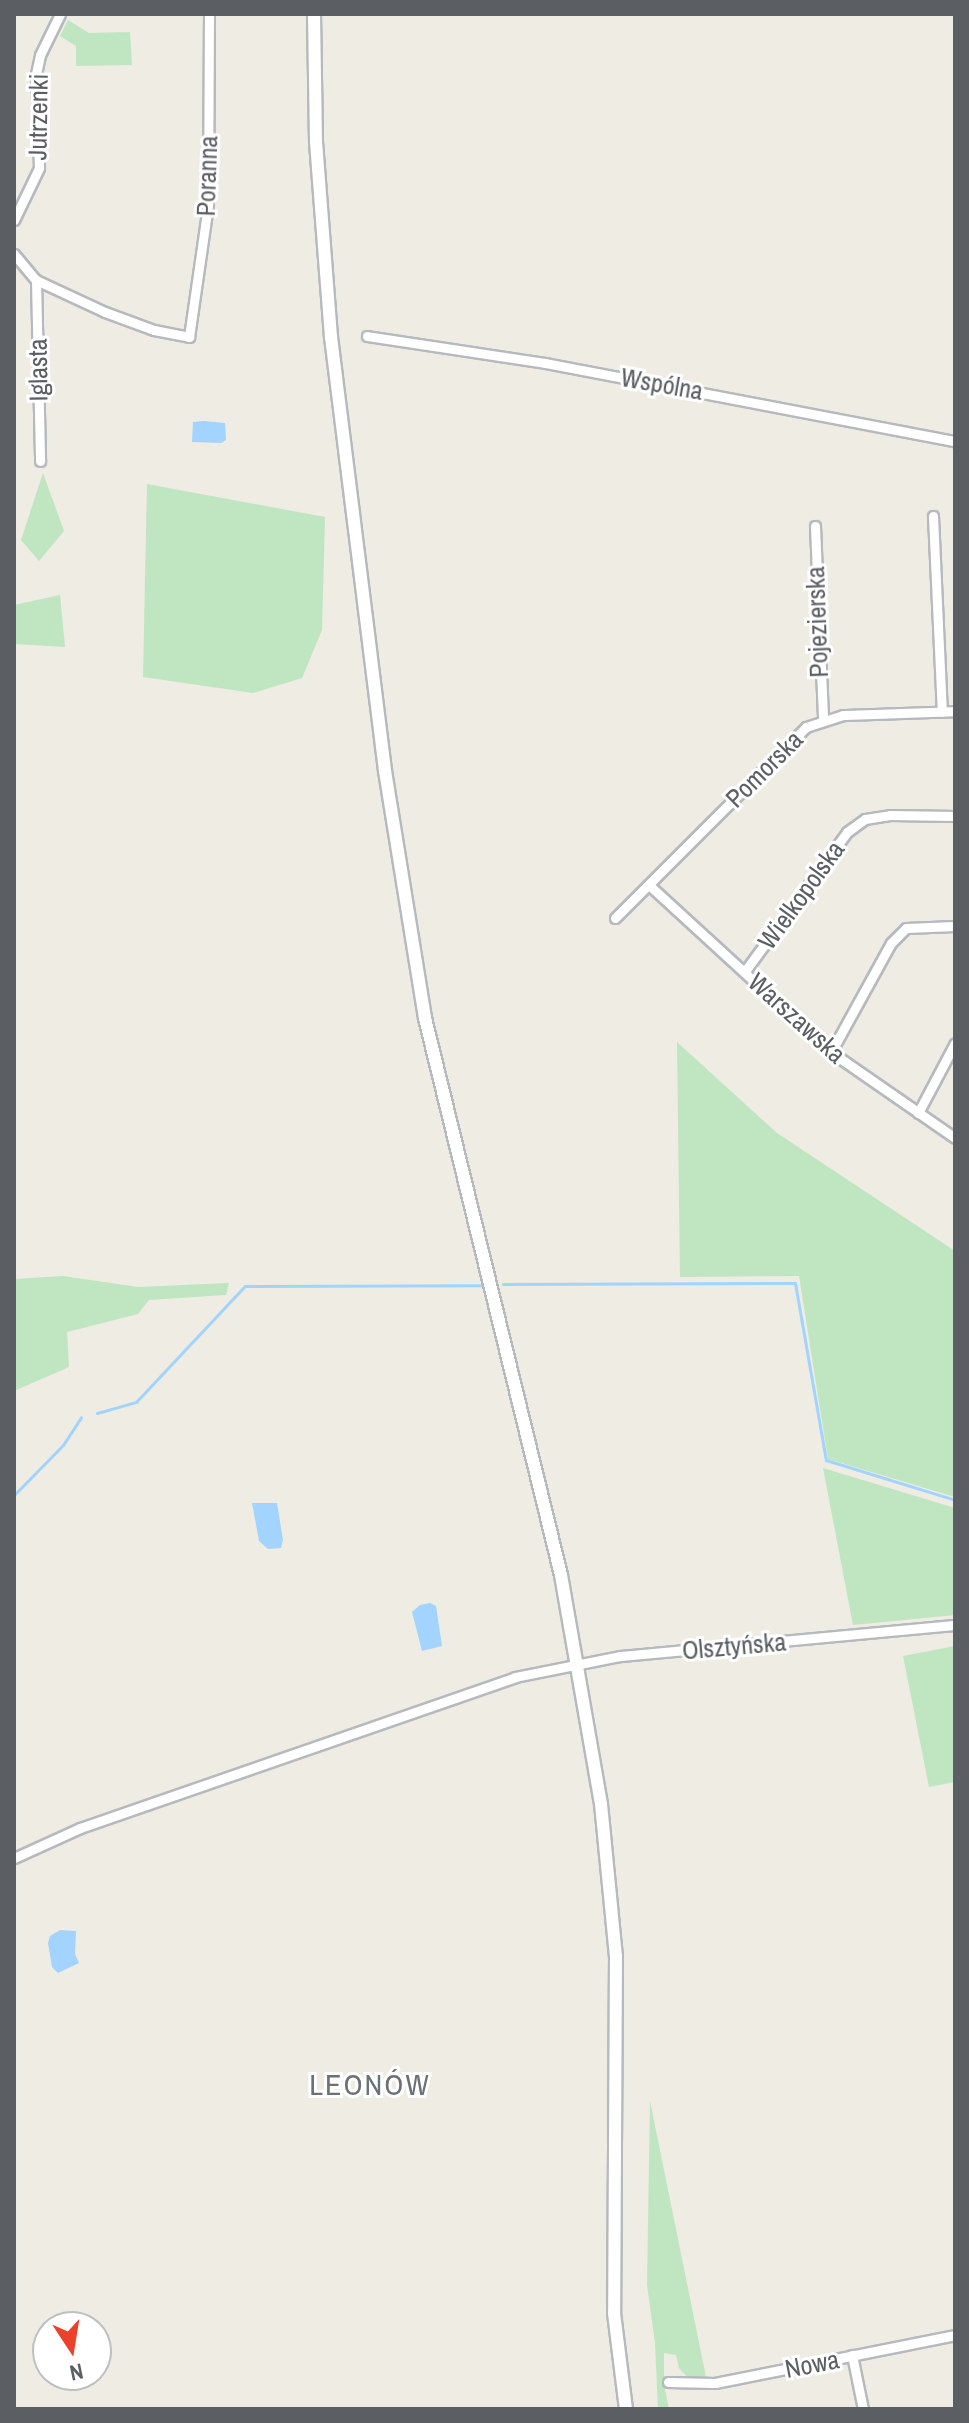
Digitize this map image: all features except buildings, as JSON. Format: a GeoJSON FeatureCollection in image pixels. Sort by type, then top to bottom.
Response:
{"type":"FeatureCollection","features":[{"type":"Feature","properties":{"kind":"main road"},"geometry":{"type":"LineString","coordinates":[[314,14],[316,142],[331,337],[385,771],[425,1018],[561,1575],[601,1804],[616,1956],[614,2313],[626,2409]]}},
{"type":"Feature","properties":{"kind":"street","name":"Jutrzenki"},"geometry":{"type":"LineString","coordinates":[[14,220],[39,168],[36,74],[40,55],[60,14]]}},
{"type":"Feature","properties":{"kind":"street","name":"Poranna"},"geometry":{"type":"LineString","coordinates":[[36,280],[105,312],[154,330],[189,337],[208,205],[209,14]]}},
{"type":"Feature","properties":{"kind":"street"},"geometry":{"type":"LineString","coordinates":[[14,254],[36,280]]}},
{"type":"Feature","properties":{"kind":"street","name":"Iglasta"},"geometry":{"type":"LineString","coordinates":[[36,280],[40,461]]}},
{"type":"Feature","properties":{"kind":"street","name":"Wspólna"},"geometry":{"type":"LineString","coordinates":[[367,336],[545,363],[955,441]]}},
{"type":"Feature","properties":{"kind":"street"},"geometry":{"type":"LineString","coordinates":[[933,516],[942,712]]}},
{"type":"Feature","properties":{"kind":"street","name":"Pojezierska"},"geometry":{"type":"LineString","coordinates":[[815,526],[823,719]]}},
{"type":"Feature","properties":{"kind":"street","name":"Pomorska"},"geometry":{"type":"LineString","coordinates":[[615,918],[806,727],[823,719],[955,711]]}},
{"type":"Feature","properties":{"kind":"street","name":"Wielkopolska"},"geometry":{"type":"LineString","coordinates":[[745,971],[847,832],[865,819],[890,815],[955,816]]}},
{"type":"Feature","properties":{"kind":"street","name":"Warszawska"},"geometry":{"type":"LineString","coordinates":[[649,885],[831,1052],[955,1138]]}},
{"type":"Feature","properties":{"kind":"street"},"geometry":{"type":"LineString","coordinates":[[831,1052],[891,943],[906,928],[955,926]]}},
{"type":"Feature","properties":{"kind":"street"},"geometry":{"type":"LineString","coordinates":[[918,1113],[955,1043]]}},
{"type":"Feature","properties":{"kind":"street","name":"Olsztyńska"},"geometry":{"type":"LineString","coordinates":[[14,1858],[39,1844],[156,1800],[515,1677],[578,1662],[955,1625]]}},
{"type":"Feature","properties":{"kind":"street","name":"Nowa"},"geometry":{"type":"LineString","coordinates":[[668,2382],[715,2383],[955,2335]]}},
{"type":"Feature","properties":{"kind":"street"},"geometry":{"type":"LineString","coordinates":[[852,2355],[863,2409]]}},
{"type":"Feature","properties":{"kind":"green space"},"geometry":{"type":"Polygon","coordinates":[[[68,20],[89,33],[130,32],[132,65],[76,66],[76,46],[60,36],[68,20]]]}},
{"type":"Feature","properties":{"kind":"green space"},"geometry":{"type":"Polygon","coordinates":[[[43,473],[64,531],[39,561],[21,540],[43,473]]]}},
{"type":"Feature","properties":{"kind":"green space"},"geometry":{"type":"Polygon","coordinates":[[[147,484],[325,517],[322,630],[302,678],[253,693],[143,677],[147,484]]]}},
{"type":"Feature","properties":{"kind":"green space"},"geometry":{"type":"Polygon","coordinates":[[[60,595],[65,647],[14,644],[14,605],[60,595]]]}},
{"type":"Feature","properties":{"kind":"green space"},"geometry":{"type":"Polygon","coordinates":[[[677,1042],[777,1133],[955,1251],[955,1497],[828,1459],[799,1276],[680,1277],[677,1042]]]}},
{"type":"Feature","properties":{"kind":"green space"},"geometry":{"type":"Polygon","coordinates":[[[63,1276],[138,1287],[229,1283],[226,1295],[149,1300],[138,1314],[67,1332],[69,1367],[14,1391],[14,1279],[63,1276]]]}},
{"type":"Feature","properties":{"kind":"green space"},"geometry":{"type":"Polygon","coordinates":[[[823,1468],[955,1508],[955,1615],[853,1625],[823,1468]]]}},
{"type":"Feature","properties":{"kind":"green space"},"geometry":{"type":"Polygon","coordinates":[[[955,1646],[955,1782],[929,1787],[903,1656],[955,1646]]]}},
{"type":"Feature","properties":{"kind":"green space"},"geometry":{"type":"Polygon","coordinates":[[[650,2101],[706,2377],[688,2378],[679,2368],[676,2355],[664,2353],[664,2385],[669,2409],[658,2409],[655,2343],[647,2285],[650,2101]]]}},
{"type":"Feature","properties":{"kind":"water"},"geometry":{"type":"Polygon","coordinates":[[[193,422],[225,423],[226,440],[221,443],[192,442],[193,422]]]}},
{"type":"Feature","properties":{"kind":"water"},"geometry":{"type":"Polygon","coordinates":[[[252,1503],[277,1503],[283,1540],[281,1548],[268,1549],[259,1541],[252,1503]]]}},
{"type":"Feature","properties":{"kind":"water"},"geometry":{"type":"Polygon","coordinates":[[[430,1603],[436,1606],[442,1646],[422,1651],[412,1612],[420,1605],[430,1603]]]}},
{"type":"Feature","properties":{"kind":"water"},"geometry":{"type":"Polygon","coordinates":[[[60,1930],[76,1931],[75,1954],[79,1963],[58,1973],[52,1967],[48,1943],[50,1936],[60,1930]]]}},
{"type":"Feature","properties":{"kind":"waterway"},"geometry":{"type":"LineString","coordinates":[[503,1284],[795,1283],[826,1460],[955,1500]]}},
{"type":"Feature","properties":{"kind":"waterway"},"geometry":{"type":"LineString","coordinates":[[97,1413],[136,1402],[245,1286],[481,1285]]}},
{"type":"Feature","properties":{"kind":"waterway"},"geometry":{"type":"LineString","coordinates":[[14,1495],[63,1445],[81,1417]]}},
{"type":"Feature","properties":{"kind":"district","name":"LEONÓW"},"geometry":{"type":"Point","coordinates":[370,2084]}}]}
